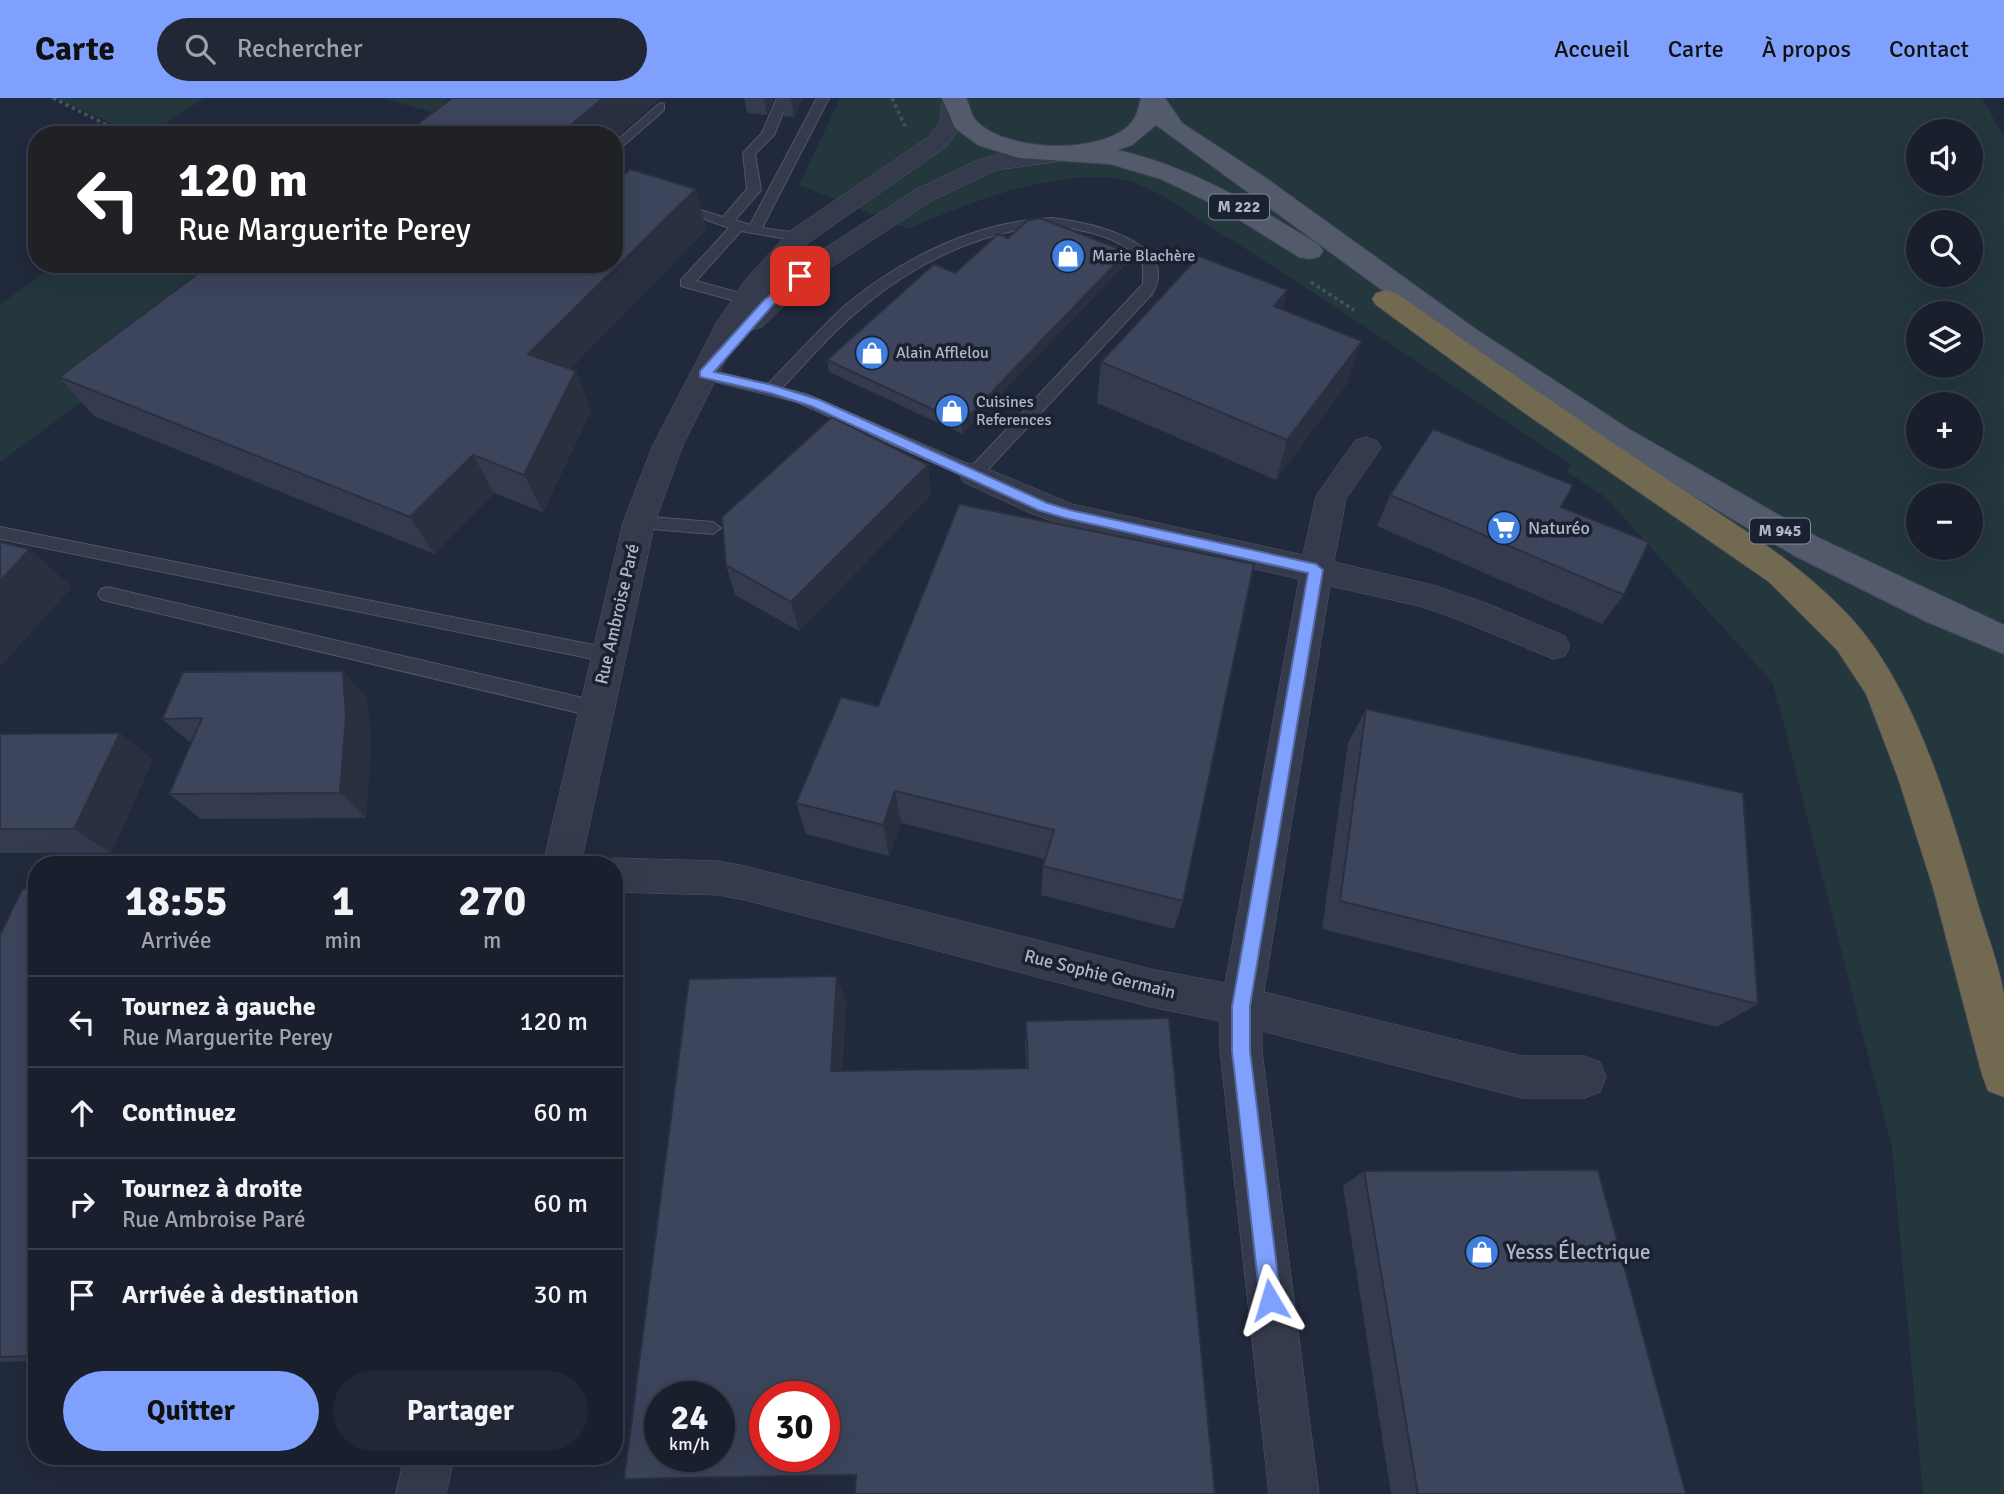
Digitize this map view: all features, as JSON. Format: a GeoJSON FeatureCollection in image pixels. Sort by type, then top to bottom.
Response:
{"type":"FeatureCollection","features":[{"type":"Feature","properties":{"kind":"highway"},"geometry":{"type":"LineString","coordinates":[[1375,307],[1534,405],[1781,573],[1817,605],[1849,639],[1886,699],[1925,800],[1957,903],[2004,1074]]}},
{"type":"Feature","properties":{"kind":"main road"},"geometry":{"type":"LineString","coordinates":[[954,100],[961,119],[988,140],[1022,151],[1069,153],[1106,147],[1129,136],[1149,117],[1153,98]]}},
{"type":"Feature","properties":{"kind":"main road","name":"M 222"},"geometry":{"type":"LineString","coordinates":[[1153,98],[1164,119],[1173,128],[1255,183],[1496,357],[1567,403]]}},
{"type":"Feature","properties":{"kind":"main road","name":"M 222"},"geometry":{"type":"LineString","coordinates":[[1069,153],[1129,159],[1184,178],[1226,200],[1375,307],[1496,357]]}},
{"type":"Feature","properties":{"kind":"main road","name":"M 945"},"geometry":{"type":"LineString","coordinates":[[1567,403],[1807,547],[1885,588],[2004,640]]}},
{"type":"Feature","properties":{"kind":"street","name":"Rue Ambroise Paré"},"geometry":{"type":"LineString","coordinates":[[564,856],[639,522],[668,445],[746,299],[776,260],[799,237],[939,141],[953,121],[954,100]]}},
{"type":"Feature","properties":{"kind":"street","name":"Rue Ambroise Paré"},"geometry":{"type":"LineString","coordinates":[[705,374],[785,288],[860,235],[924,195],[987,165],[1005,160],[1069,153]]}},
{"type":"Feature","properties":{"kind":"street"},"geometry":{"type":"LineString","coordinates":[[1293,1494],[1241,1051],[1241,1006],[1331,496],[1366,448]]}},
{"type":"Feature","properties":{"kind":"street"},"geometry":{"type":"LineString","coordinates":[[974,474],[1069,515],[1447,601],[1553,646]]}},
{"type":"Feature","properties":{"kind":"street","name":"Rue Sophie Germain"},"geometry":{"type":"LineString","coordinates":[[623,875],[718,878],[745,883],[1151,988],[1241,1006],[1522,1077],[1585,1077]]}},
{"type":"Feature","properties":{"kind":"street"},"geometry":{"type":"LineString","coordinates":[[421,1494],[428,1465]]}},
{"type":"Feature","properties":{"kind":"lane"},"geometry":{"type":"LineString","coordinates":[[746,299],[686,283],[732,224],[754,190],[749,153],[768,135],[783,98]]}},
{"type":"Feature","properties":{"kind":"lane"},"geometry":{"type":"LineString","coordinates":[[754,231],[823,98]]}},
{"type":"Feature","properties":{"kind":"lane"},"geometry":{"type":"LineString","coordinates":[[623,142],[660,107]]}},
{"type":"Feature","properties":{"kind":"lane"},"geometry":{"type":"LineString","coordinates":[[664,203],[754,231],[799,237]]}},
{"type":"Feature","properties":{"kind":"lane"},"geometry":{"type":"LineString","coordinates":[[705,374],[772,389],[830,409],[974,474],[1147,291],[1153,281],[1153,272],[1148,261],[1138,251],[1094,230],[1050,221],[1009,224],[988,230],[946,249],[864,299],[840,319],[772,389]]}},
{"type":"Feature","properties":{"kind":"lane"},"geometry":{"type":"LineString","coordinates":[[639,522],[713,528]]}},
{"type":"Feature","properties":{"kind":"lane"},"geometry":{"type":"LineString","coordinates":[[0,533],[608,654]]}},
{"type":"Feature","properties":{"kind":"lane"},"geometry":{"type":"LineString","coordinates":[[107,594],[596,709]]}},
{"type":"Feature","properties":{"kind":"path"},"geometry":{"type":"LineString","coordinates":[[53,98],[109,126]]}},
{"type":"Feature","properties":{"kind":"path"},"geometry":{"type":"LineString","coordinates":[[1306,279],[1375,307]]}},
{"type":"Feature","properties":{"kind":"shaded area"},"geometry":{"type":"Polygon","coordinates":[[[55,98],[204,98],[162,126],[117,126],[55,98]]]}},
{"type":"Feature","properties":{"kind":"shaded area"},"geometry":{"type":"Polygon","coordinates":[[[383,98],[468,98],[444,116],[383,98]]]}},
{"type":"Feature","properties":{"kind":"shaded area"},"geometry":{"type":"Polygon","coordinates":[[[840,98],[1982,98],[2004,137],[2004,1494],[1923,1494],[1892,1149],[1773,683],[1605,497],[1566,471],[1571,465],[1316,294],[1158,194],[1142,186],[1113,178],[1062,180],[982,200],[908,229],[799,185],[840,98]]]}},
{"type":"Feature","properties":{"kind":"shaded area"},"geometry":{"type":"Polygon","coordinates":[[[44,273],[243,273],[251,276],[0,462],[0,304],[44,273]]]}},
{"type":"Feature","properties":{"kind":"building"},"geometry":{"type":"Polygon","coordinates":[[[452,98],[603,98],[570,126],[415,126],[452,98]]]}},
{"type":"Feature","properties":{"kind":"building"},"geometry":{"type":"Polygon","coordinates":[[[630,169],[696,189],[623,261],[623,175],[630,169]]]}},
{"type":"Feature","properties":{"kind":"building"},"geometry":{"type":"Polygon","coordinates":[[[1040,218],[1127,252],[962,423],[827,360],[934,264],[955,273],[998,234],[1008,238],[1028,220],[1040,218]]]}},
{"type":"Feature","properties":{"kind":"building"},"geometry":{"type":"Polygon","coordinates":[[[1199,256],[1288,290],[1274,306],[1362,341],[1287,440],[1101,362],[1199,256]]]}},
{"type":"Feature","properties":{"kind":"building"},"geometry":{"type":"Polygon","coordinates":[[[199,273],[610,273],[528,354],[576,371],[524,475],[473,455],[410,517],[59,377],[199,273]]]}},
{"type":"Feature","properties":{"kind":"building"},"geometry":{"type":"Polygon","coordinates":[[[832,417],[928,465],[791,602],[726,565],[722,517],[832,417]]]}},
{"type":"Feature","properties":{"kind":"building"},"geometry":{"type":"Polygon","coordinates":[[[1433,429],[1573,485],[1561,507],[1649,542],[1624,595],[1390,495],[1433,429]]]}},
{"type":"Feature","properties":{"kind":"building"},"geometry":{"type":"Polygon","coordinates":[[[959,504],[1254,564],[1183,901],[1043,866],[1054,830],[895,791],[883,825],[796,803],[841,697],[878,706],[959,504]]]}},
{"type":"Feature","properties":{"kind":"building"},"geometry":{"type":"Polygon","coordinates":[[[0,542],[30,549],[0,581],[0,542]]]}},
{"type":"Feature","properties":{"kind":"building"},"geometry":{"type":"Polygon","coordinates":[[[343,671],[346,716],[340,793],[169,794],[202,718],[162,719],[183,672],[343,671]]]}},
{"type":"Feature","properties":{"kind":"building"},"geometry":{"type":"Polygon","coordinates":[[[1366,709],[1743,793],[1758,1004],[1340,901],[1366,709]]]}},
{"type":"Feature","properties":{"kind":"building"},"geometry":{"type":"Polygon","coordinates":[[[120,733],[74,829],[0,829],[0,734],[120,733]]]}},
{"type":"Feature","properties":{"kind":"building"},"geometry":{"type":"Polygon","coordinates":[[[22,889],[28,889],[28,1356],[0,1357],[0,935],[22,889]]]}},
{"type":"Feature","properties":{"kind":"building"},"geometry":{"type":"Polygon","coordinates":[[[837,976],[831,1071],[1028,1068],[1026,1021],[1169,1018],[1215,1494],[855,1494],[856,1475],[624,1479],[689,979],[837,976]]]}},
{"type":"Feature","properties":{"kind":"building"},"geometry":{"type":"Polygon","coordinates":[[[1598,1170],[1686,1494],[1418,1494],[1364,1171],[1598,1170]]]}},
{"type":"Feature","properties":{"kind":"place","name":"Marie Blachère"},"geometry":{"type":"Point","coordinates":[1068,256]}},
{"type":"Feature","properties":{"kind":"place","name":"Alain Afflelou"},"geometry":{"type":"Point","coordinates":[872,353]}},
{"type":"Feature","properties":{"kind":"place","name":"Cuisines References"},"geometry":{"type":"Point","coordinates":[952,411]}},
{"type":"Feature","properties":{"kind":"place","name":"Naturéo"},"geometry":{"type":"Point","coordinates":[1504,528]}},
{"type":"Feature","properties":{"kind":"place","name":"Yesss Électrique"},"geometry":{"type":"Point","coordinates":[1482,1252]}},
{"type":"Feature","properties":{"kind":"route"},"geometry":{"type":"LineString","coordinates":[[800,276],[769,303],[705,374],[772,389],[816,403],[1043,506],[1069,515],[1316,570],[1241,1006],[1241,1051],[1270,1300]]}}]}
